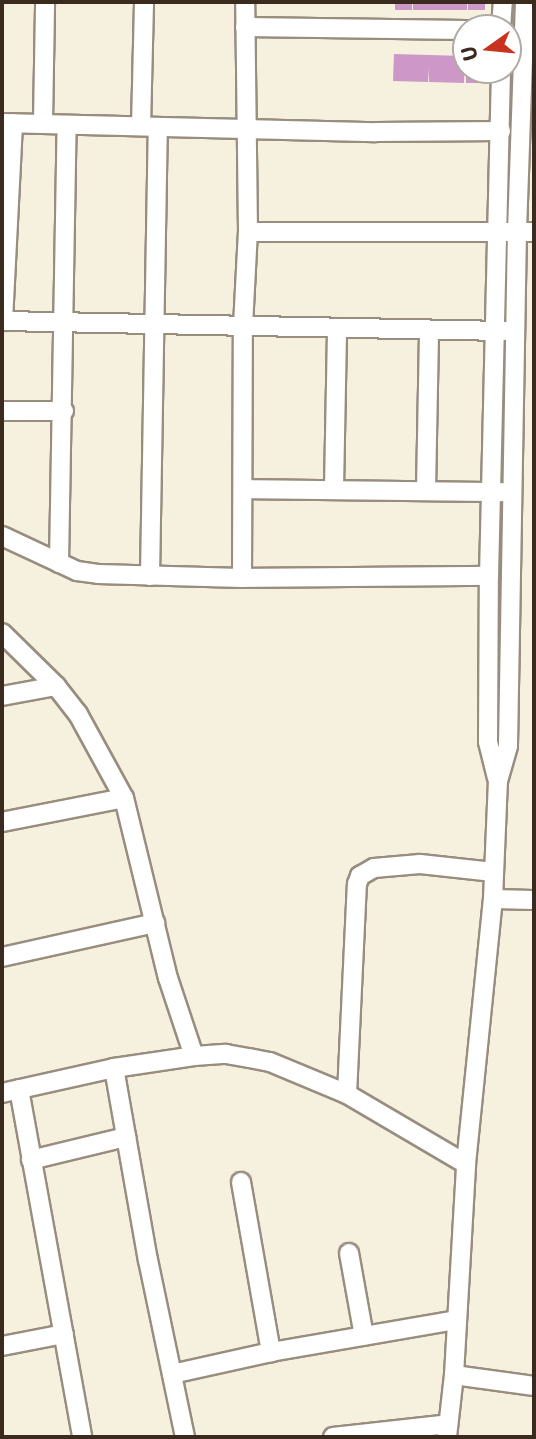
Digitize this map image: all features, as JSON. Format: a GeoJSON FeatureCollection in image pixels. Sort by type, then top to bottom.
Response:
{"type":"FeatureCollection","features":[{"type":"Feature","properties":{"kind":"street"},"geometry":{"type":"LineString","coordinates":[[43,122],[45,2]]}},
{"type":"Feature","properties":{"kind":"street"},"geometry":{"type":"LineString","coordinates":[[144,2],[150,126],[154,325],[150,576]]}},
{"type":"Feature","properties":{"kind":"street"},"geometry":{"type":"LineString","coordinates":[[242,578],[243,326],[248,232],[245,2]]}},
{"type":"Feature","properties":{"kind":"street"},"geometry":{"type":"LineString","coordinates":[[333,1437],[447,1430],[454,1375],[466,1164],[493,899],[498,781],[509,745],[516,332],[526,232],[528,132],[522,29],[525,2]]}},
{"type":"Feature","properties":{"kind":"street"},"geometry":{"type":"LineString","coordinates":[[245,27],[452,30]]}},
{"type":"Feature","properties":{"kind":"street"},"geometry":{"type":"LineString","coordinates":[[498,781],[488,742],[492,419],[501,84]]}},
{"type":"Feature","properties":{"kind":"street"},"geometry":{"type":"LineString","coordinates":[[501,131],[376,132],[7,123],[2,321],[494,329],[516,332]]}},
{"type":"Feature","properties":{"kind":"street"},"geometry":{"type":"LineString","coordinates":[[59,563],[68,125]]}},
{"type":"Feature","properties":{"kind":"street"},"geometry":{"type":"LineString","coordinates":[[248,232],[526,232]]}},
{"type":"Feature","properties":{"kind":"street"},"geometry":{"type":"LineString","coordinates":[[334,488],[337,328]]}},
{"type":"Feature","properties":{"kind":"street"},"geometry":{"type":"LineString","coordinates":[[426,490],[429,330]]}},
{"type":"Feature","properties":{"kind":"street"},"geometry":{"type":"LineString","coordinates":[[2,411],[64,411]]}},
{"type":"Feature","properties":{"kind":"street"},"geometry":{"type":"LineString","coordinates":[[492,419],[514,420]]}},
{"type":"Feature","properties":{"kind":"street"},"geometry":{"type":"LineString","coordinates":[[243,489],[334,488],[514,493]]}},
{"type":"Feature","properties":{"kind":"street"},"geometry":{"type":"LineString","coordinates":[[2,536],[59,563],[97,574],[242,578],[489,576]]}},
{"type":"Feature","properties":{"kind":"street"},"geometry":{"type":"LineString","coordinates":[[2,633],[56,686],[78,714],[124,798],[168,978],[194,1056]]}},
{"type":"Feature","properties":{"kind":"street"},"geometry":{"type":"LineString","coordinates":[[2,696],[56,686]]}},
{"type":"Feature","properties":{"kind":"street"},"geometry":{"type":"LineString","coordinates":[[2,822],[124,798]]}},
{"type":"Feature","properties":{"kind":"street"},"geometry":{"type":"LineString","coordinates":[[347,1094],[357,884],[360,876],[368,870],[387,866],[420,864],[494,872]]}},
{"type":"Feature","properties":{"kind":"street"},"geometry":{"type":"LineString","coordinates":[[493,899],[534,900]]}},
{"type":"Feature","properties":{"kind":"street"},"geometry":{"type":"LineString","coordinates":[[2,957],[155,923]]}},
{"type":"Feature","properties":{"kind":"street"},"geometry":{"type":"LineString","coordinates":[[82,1437],[31,1160],[10,1091],[114,1068],[226,1054],[270,1062],[347,1094],[466,1164]]}},
{"type":"Feature","properties":{"kind":"street"},"geometry":{"type":"LineString","coordinates":[[114,1068],[185,1437]]}},
{"type":"Feature","properties":{"kind":"street"},"geometry":{"type":"LineString","coordinates":[[31,1160],[126,1137]]}},
{"type":"Feature","properties":{"kind":"street"},"geometry":{"type":"LineString","coordinates":[[241,1182],[271,1352]]}},
{"type":"Feature","properties":{"kind":"street"},"geometry":{"type":"LineString","coordinates":[[349,1253],[364,1336]]}},
{"type":"Feature","properties":{"kind":"street"},"geometry":{"type":"LineString","coordinates":[[172,1374],[271,1352],[456,1320]]}},
{"type":"Feature","properties":{"kind":"street"},"geometry":{"type":"LineString","coordinates":[[2,1346],[64,1334]]}},
{"type":"Feature","properties":{"kind":"street"},"geometry":{"type":"LineString","coordinates":[[454,1375],[534,1386]]}},
{"type":"Feature","properties":{"kind":"building"},"geometry":{"type":"Polygon","coordinates":[[[395,2],[412,2],[412,10],[395,10],[395,2]]]}},
{"type":"Feature","properties":{"kind":"building"},"geometry":{"type":"Polygon","coordinates":[[[413,2],[467,2],[467,10],[413,10],[413,2]]]}},
{"type":"Feature","properties":{"kind":"building"},"geometry":{"type":"Polygon","coordinates":[[[468,2],[485,2],[485,10],[468,10],[468,2]]]}},
{"type":"Feature","properties":{"kind":"building"},"geometry":{"type":"Polygon","coordinates":[[[394,54],[452,56],[452,83],[429,82],[429,68],[428,82],[393,81],[394,54]]]}}]}
